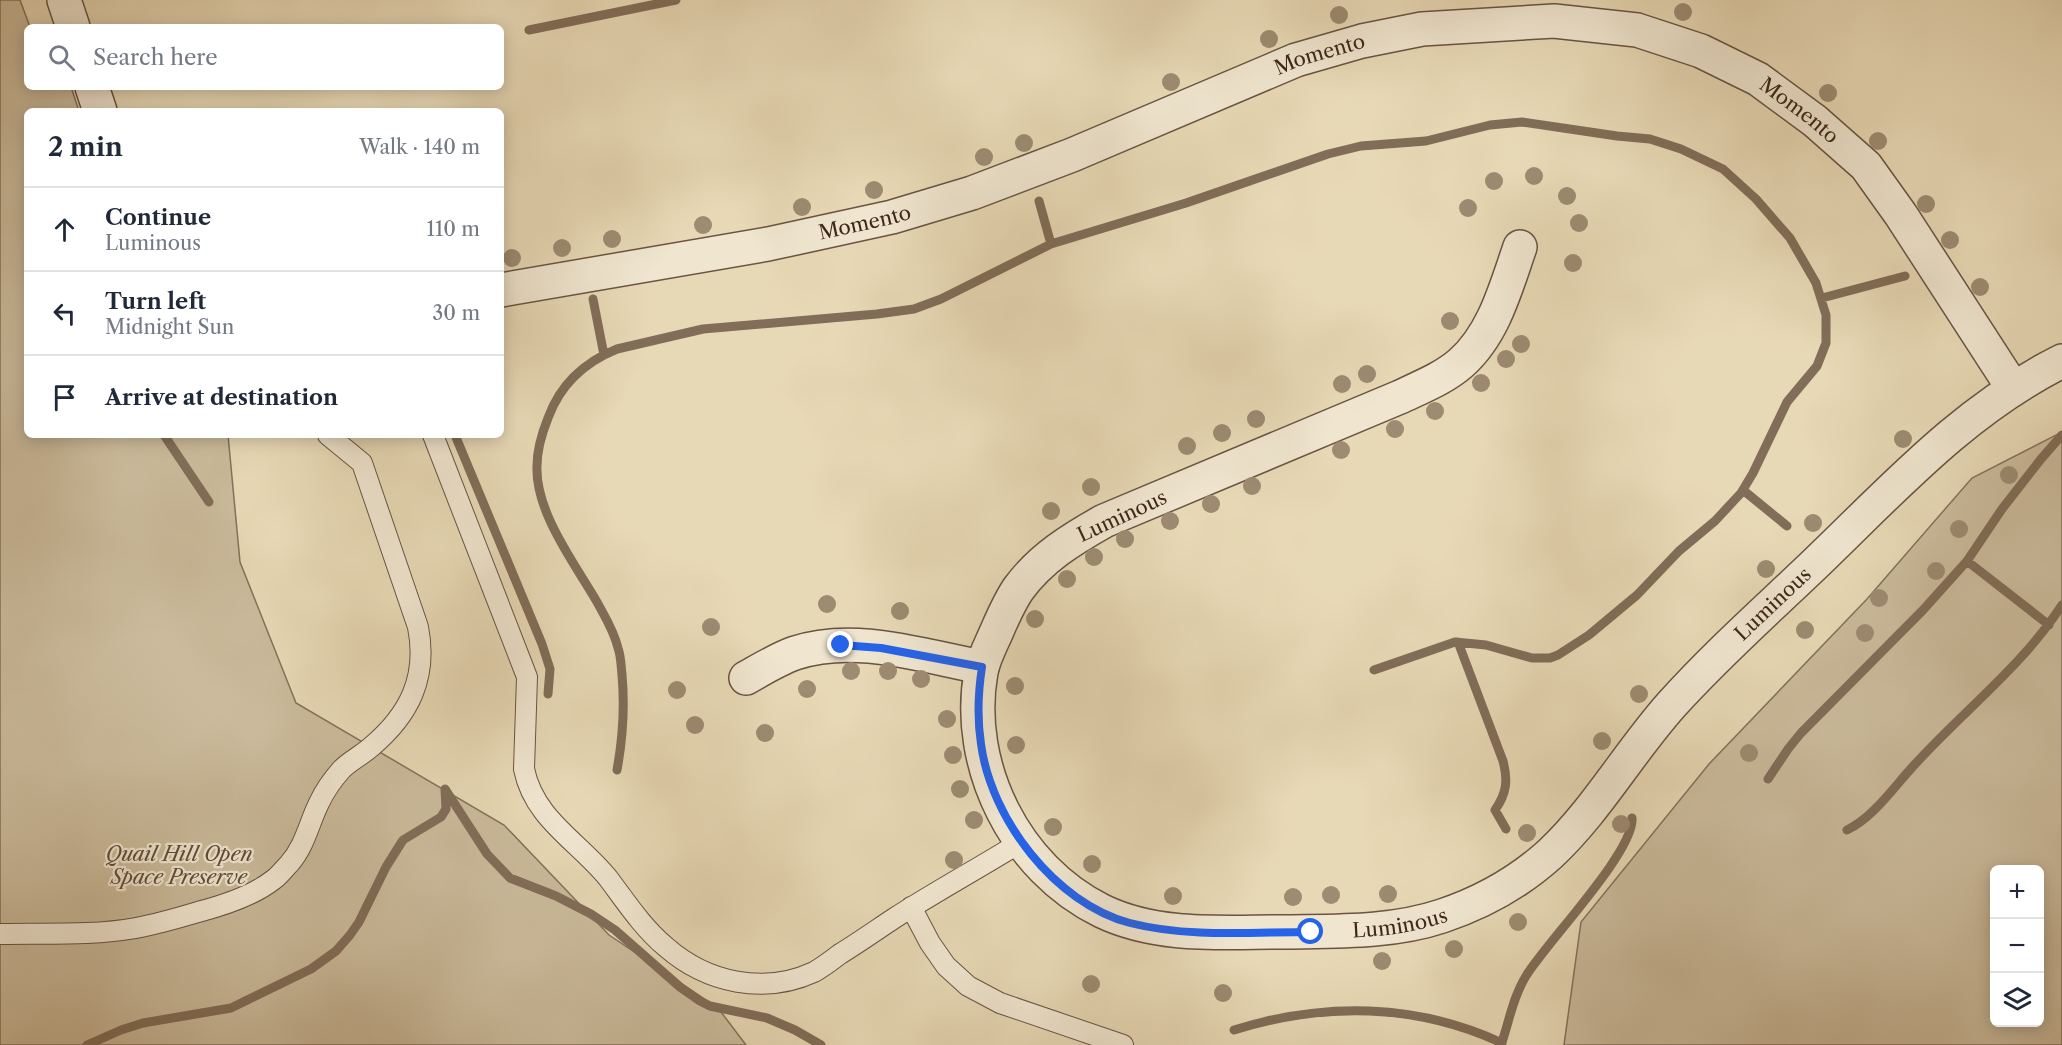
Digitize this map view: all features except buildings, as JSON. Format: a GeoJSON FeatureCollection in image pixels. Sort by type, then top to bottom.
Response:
{"type":"FeatureCollection","features":[{"type":"Feature","properties":{"kind":"street"},"geometry":{"type":"LineString","coordinates":[[64,0],[72,24]]}},
{"type":"Feature","properties":{"kind":"street","name":"Momento"},"geometry":{"type":"LineString","coordinates":[[504,289],[768,244],[903,213],[972,193],[1072,155],[1296,60],[1362,41],[1422,29],[1554,21],[1637,30],[1701,51],[1758,79],[1815,121],[1866,166],[1901,215],[2013,388]]}},
{"type":"Feature","properties":{"kind":"street"},"geometry":{"type":"LineString","coordinates":[[93,90],[99,108]]}},
{"type":"Feature","properties":{"kind":"street","name":"Luminous"},"geometry":{"type":"LineString","coordinates":[[1520,247],[1498,309],[1483,336],[1461,362],[1430,383],[1400,397],[1104,521],[1067,542],[1039,566],[1018,590],[1003,617],[982,667],[978,693],[978,715],[984,759],[998,804],[1021,842],[1051,876],[1091,905],[1127,922],[1176,931],[1311,932],[1377,929],[1439,918],[1480,901],[1509,885],[1549,855],[1575,828],[1650,730],[1700,675],[1928,454],[1974,416],[2013,388],[2062,361]]}},
{"type":"Feature","properties":{"kind":"street"},"geometry":{"type":"LineString","coordinates":[[746,678],[794,653],[841,645],[881,648],[982,667]]}},
{"type":"Feature","properties":{"kind":"lane"},"geometry":{"type":"LineString","coordinates":[[0,934],[88,933],[135,928],[213,908],[244,896],[273,880],[291,861],[330,784],[345,767],[388,733],[402,715],[413,695],[421,663],[418,627],[362,463],[332,438]]}},
{"type":"Feature","properties":{"kind":"lane"},"geometry":{"type":"LineString","coordinates":[[434,438],[527,677],[524,754],[527,783],[542,812],[602,871],[641,922],[681,960],[700,970],[731,981],[764,984],[792,980],[816,971],[911,908],[1021,842]]}},
{"type":"Feature","properties":{"kind":"lane"},"geometry":{"type":"LineString","coordinates":[[911,908],[930,943],[946,966],[968,986],[1000,1004],[1123,1045]]}},
{"type":"Feature","properties":{"kind":"green space","name":"Quail Hill Open Space Preserve"},"geometry":{"type":"Polygon","coordinates":[[[0,0],[20,0],[29,24],[24,24],[24,90],[72,90],[78,108],[24,108],[24,438],[228,438],[240,562],[296,703],[504,825],[609,935],[718,1008],[746,1045],[0,1045],[0,0]]]}},
{"type":"Feature","properties":{"kind":"green space"},"geometry":{"type":"Polygon","coordinates":[[[2062,432],[2062,1045],[1564,1045],[1581,922],[1709,764],[1867,599],[1972,478],[2062,432]]]}},
{"type":"Feature","properties":{"kind":"waterway"},"geometry":{"type":"LineString","coordinates":[[529,30],[676,0]]}},
{"type":"Feature","properties":{"kind":"waterway"},"geometry":{"type":"LineString","coordinates":[[617,770],[623,711],[619,651],[597,602],[549,519],[542,501],[537,466],[544,430],[559,395],[575,376],[605,354],[617,349],[703,329],[914,309],[941,299],[1051,244],[1186,203],[1328,154],[1361,146],[1426,141],[1490,125],[1522,122],[1650,139],[1681,149],[1723,169],[1756,199],[1790,238],[1816,283],[1826,315],[1826,343],[1817,366],[1787,402],[1741,493],[1715,521],[1679,551],[1637,595],[1589,635],[1558,655],[1550,658],[1532,658],[1486,645],[1455,642],[1374,670]]}},
{"type":"Feature","properties":{"kind":"waterway"},"geometry":{"type":"LineString","coordinates":[[1039,201],[1051,244]]}},
{"type":"Feature","properties":{"kind":"waterway"},"geometry":{"type":"LineString","coordinates":[[1822,298],[1905,276]]}},
{"type":"Feature","properties":{"kind":"waterway"},"geometry":{"type":"LineString","coordinates":[[593,299],[604,355]]}},
{"type":"Feature","properties":{"kind":"waterway"},"geometry":{"type":"LineString","coordinates":[[1768,779],[1801,733],[1923,610],[1967,561],[2002,509],[2062,435]]}},
{"type":"Feature","properties":{"kind":"waterway"},"geometry":{"type":"LineString","coordinates":[[166,438],[209,502]]}},
{"type":"Feature","properties":{"kind":"waterway"},"geometry":{"type":"LineString","coordinates":[[456,438],[542,644],[550,669],[548,694]]}},
{"type":"Feature","properties":{"kind":"waterway"},"geometry":{"type":"LineString","coordinates":[[1743,490],[1787,526]]}},
{"type":"Feature","properties":{"kind":"waterway"},"geometry":{"type":"LineString","coordinates":[[1967,561],[2049,625]]}},
{"type":"Feature","properties":{"kind":"waterway"},"geometry":{"type":"LineString","coordinates":[[1847,830],[1867,817],[1937,741],[2012,667],[2047,627],[2062,605]]}},
{"type":"Feature","properties":{"kind":"waterway"},"geometry":{"type":"LineString","coordinates":[[1458,642],[1503,761],[1506,774],[1505,786],[1502,798],[1495,810],[1506,829]]}},
{"type":"Feature","properties":{"kind":"waterway"},"geometry":{"type":"LineString","coordinates":[[87,1045],[143,1023],[231,1008],[311,969],[336,951],[350,935],[403,840],[441,817],[446,809],[445,789],[487,854],[510,878],[556,896],[591,914],[615,930],[680,987],[700,1001],[710,1006],[767,1018],[821,1045]]}},
{"type":"Feature","properties":{"kind":"waterway"},"geometry":{"type":"LineString","coordinates":[[1501,1045],[1514,1001],[1526,976],[1620,852],[1629,833],[1632,818]]}},
{"type":"Feature","properties":{"kind":"waterway"},"geometry":{"type":"LineString","coordinates":[[1234,1030],[1302,1015],[1336,1011],[1369,1011],[1436,1020],[1502,1043]]}},
{"type":"Feature","properties":{"kind":"route"},"geometry":{"type":"LineString","coordinates":[[841,645],[881,648],[982,667],[978,693],[981,745],[987,773],[998,804],[1021,842],[1051,876],[1077,897],[1127,922],[1176,931],[1311,932]]}}]}
